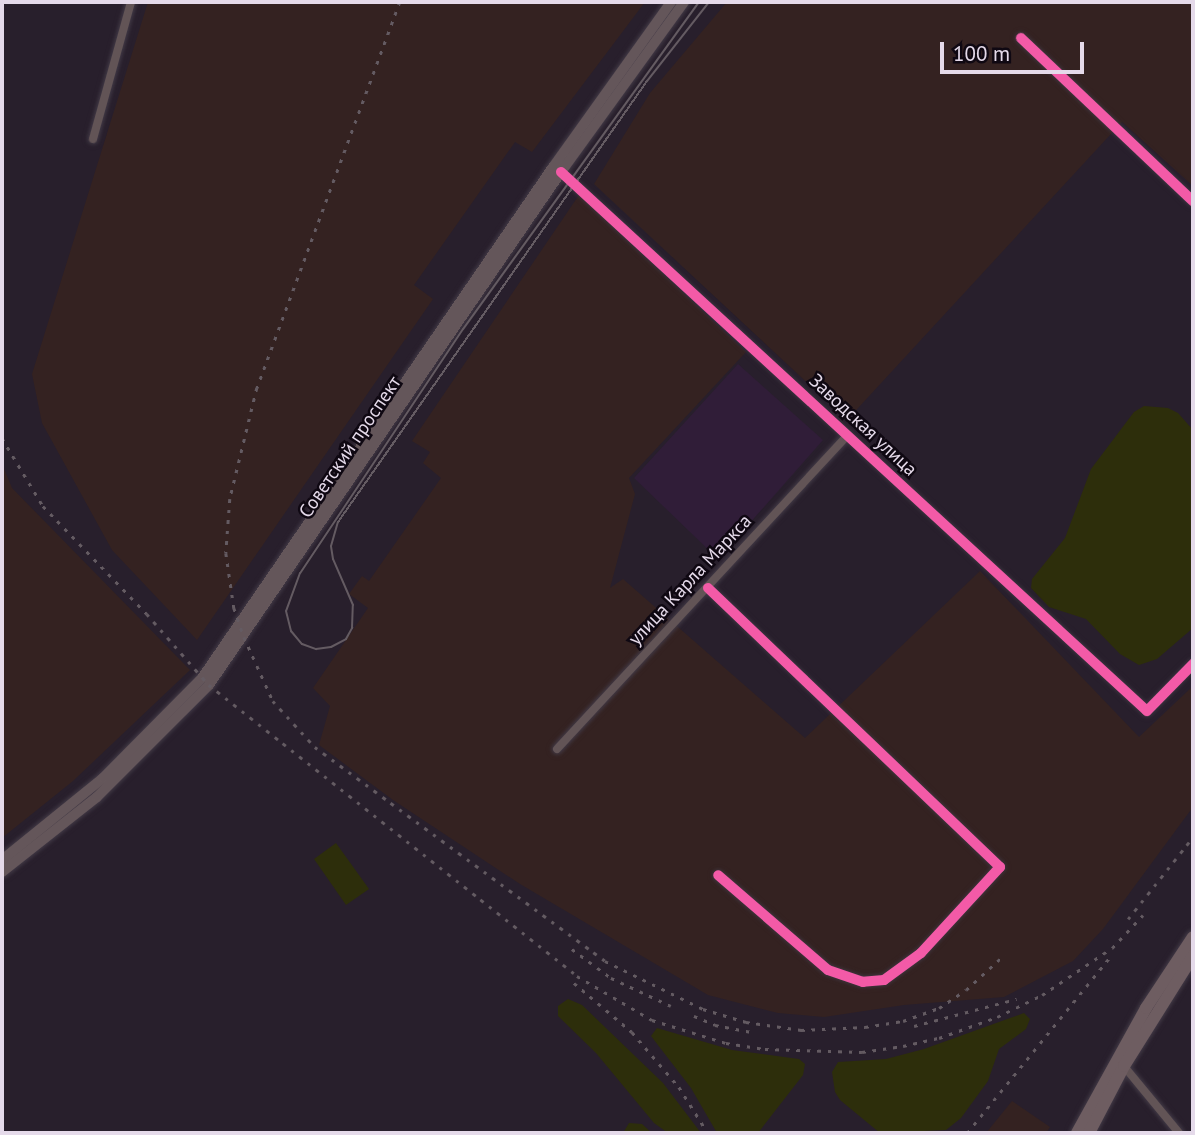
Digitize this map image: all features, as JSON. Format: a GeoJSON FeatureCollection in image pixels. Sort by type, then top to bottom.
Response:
{"type":"FeatureCollection","features":[{"type":"Feature","properties":{"kind":"main road","name":"Советский проспект"},"geometry":{"type":"LineString","coordinates":[[2,872],[97,797],[209,685],[671,2]]}},
{"type":"Feature","properties":{"kind":"main road","name":"Советский проспект"},"geometry":{"type":"LineString","coordinates":[[2,860],[103,778],[202,678],[557,169],[684,2]]}},
{"type":"Feature","properties":{"kind":"main road"},"geometry":{"type":"LineString","coordinates":[[1077,1133],[1193,937]]}},
{"type":"Feature","properties":{"kind":"main road"},"geometry":{"type":"LineString","coordinates":[[1089,1133],[1120,1062],[1193,956]]}},
{"type":"Feature","properties":{"kind":"street"},"geometry":{"type":"LineString","coordinates":[[93,139],[131,2]]}},
{"type":"Feature","properties":{"kind":"street"},"geometry":{"type":"LineString","coordinates":[[1021,38],[1193,201]]}},
{"type":"Feature","properties":{"kind":"street","name":"Заводская улица"},"geometry":{"type":"LineString","coordinates":[[557,169],[1147,711],[1193,664]]}},
{"type":"Feature","properties":{"kind":"street","name":"улица Карла Маркса"},"geometry":{"type":"LineString","coordinates":[[557,749],[848,435]]}},
{"type":"Feature","properties":{"kind":"street"},"geometry":{"type":"LineString","coordinates":[[708,588],[1000,867],[921,953],[884,980],[863,982],[828,970],[718,875]]}},
{"type":"Feature","properties":{"kind":"street"},"geometry":{"type":"LineString","coordinates":[[1120,1062],[1179,1133]]}},
{"type":"Feature","properties":{"kind":"shaded area"},"geometry":{"type":"Polygon","coordinates":[[[148,2],[645,2],[532,152],[515,142],[414,285],[433,299],[197,640],[112,550],[42,423],[32,374],[148,2]]]}},
{"type":"Feature","properties":{"kind":"shaded area"},"geometry":{"type":"Polygon","coordinates":[[[727,2],[1193,2],[1193,186],[1122,122],[847,420],[594,184],[650,93],[727,2]]]}},
{"type":"Feature","properties":{"kind":"shaded area"},"geometry":{"type":"Polygon","coordinates":[[[579,195],[746,352],[629,478],[635,494],[610,588],[623,579],[805,738],[980,571],[1139,737],[1193,686],[1193,807],[1103,929],[1073,961],[1004,997],[904,1005],[824,1017],[778,1013],[708,995],[520,884],[393,800],[319,745],[330,706],[313,688],[368,608],[349,594],[362,576],[369,581],[441,478],[423,463],[430,452],[412,441],[579,195]]]}},
{"type":"Feature","properties":{"kind":"shaded area"},"geometry":{"type":"Polygon","coordinates":[[[738,364],[823,440],[718,559],[634,478],[738,364]]]}},
{"type":"Feature","properties":{"kind":"shaded area"},"geometry":{"type":"Polygon","coordinates":[[[1144,406],[1168,408],[1178,413],[1193,430],[1193,628],[1157,659],[1139,665],[1120,654],[1086,619],[1049,607],[1031,588],[1032,579],[1065,538],[1091,469],[1134,412],[1144,406]]]}},
{"type":"Feature","properties":{"kind":"shaded area"},"geometry":{"type":"Polygon","coordinates":[[[2,464],[12,488],[190,670],[73,781],[2,838],[2,464]]]}},
{"type":"Feature","properties":{"kind":"shaded area"},"geometry":{"type":"Polygon","coordinates":[[[336,843],[369,889],[346,905],[314,859],[336,843]]]}},
{"type":"Feature","properties":{"kind":"shaded area"},"geometry":{"type":"Polygon","coordinates":[[[568,999],[582,1005],[663,1083],[701,1133],[668,1133],[654,1123],[596,1053],[558,1016],[558,1006],[568,999]]]}},
{"type":"Feature","properties":{"kind":"shaded area"},"geometry":{"type":"Polygon","coordinates":[[[1024,1013],[1030,1019],[1026,1029],[999,1049],[988,1081],[961,1118],[946,1130],[880,1133],[840,1100],[835,1092],[832,1072],[838,1062],[886,1059],[924,1049],[1024,1013]]]}},
{"type":"Feature","properties":{"kind":"shaded area"},"geometry":{"type":"Polygon","coordinates":[[[657,1028],[732,1050],[799,1059],[805,1064],[803,1075],[758,1133],[717,1133],[691,1088],[651,1036],[657,1028]]]}},
{"type":"Feature","properties":{"kind":"shaded area"},"geometry":{"type":"Polygon","coordinates":[[[1012,1101],[1050,1127],[1046,1133],[986,1133],[1012,1101]]]}},
{"type":"Feature","properties":{"kind":"shaded area"},"geometry":{"type":"Polygon","coordinates":[[[629,1123],[642,1124],[652,1133],[623,1133],[629,1123]]]}},
{"type":"Feature","properties":{"kind":"tram line"},"geometry":{"type":"LineString","coordinates":[[699,2],[463,329],[300,573],[286,611],[291,631],[302,644],[316,649],[331,647],[346,639],[352,628],[353,605],[333,559],[331,546],[338,522],[647,81],[709,2]]}},
{"type":"Feature","properties":{"kind":"railway"},"geometry":{"type":"LineString","coordinates":[[400,2],[257,388],[230,499],[226,553],[234,608],[273,701],[315,747],[605,961],[703,1009],[746,1022],[801,1030],[865,1027],[903,1021],[939,1008],[966,990],[1004,955]]}},
{"type":"Feature","properties":{"kind":"railway"},"geometry":{"type":"LineString","coordinates":[[2,438],[43,506],[147,614],[209,685],[577,976],[652,1020],[726,1043],[765,1049],[862,1052],[903,1046],[939,1038],[997,1017],[1042,995],[1112,948],[1143,915]]}},
{"type":"Feature","properties":{"kind":"railway"},"geometry":{"type":"LineString","coordinates":[[1128,919],[1193,837]]}},
{"type":"Feature","properties":{"kind":"railway"},"geometry":{"type":"LineString","coordinates":[[572,949],[611,978],[671,1006]]}},
{"type":"Feature","properties":{"kind":"railway"},"geometry":{"type":"LineString","coordinates":[[967,1133],[1109,958]]}},
{"type":"Feature","properties":{"kind":"railway"},"geometry":{"type":"LineString","coordinates":[[574,983],[632,1032],[679,1087],[708,1133]]}},
{"type":"Feature","properties":{"kind":"railway"},"geometry":{"type":"LineString","coordinates":[[914,1026],[1016,999]]}},
{"type":"Feature","properties":{"kind":"railway"},"geometry":{"type":"LineString","coordinates":[[694,1016],[715,1025],[751,1032]]}},
{"type":"Feature","properties":{"kind":"cycle path"},"geometry":{"type":"LineString","coordinates":[[1021,38],[1193,201]]}},
{"type":"Feature","properties":{"kind":"cycle path"},"geometry":{"type":"LineString","coordinates":[[561,172],[1147,711],[1193,664]]}},
{"type":"Feature","properties":{"kind":"cycle path"},"geometry":{"type":"LineString","coordinates":[[708,588],[1000,867],[921,953],[884,980],[863,982],[828,970],[718,875]]}}]}
